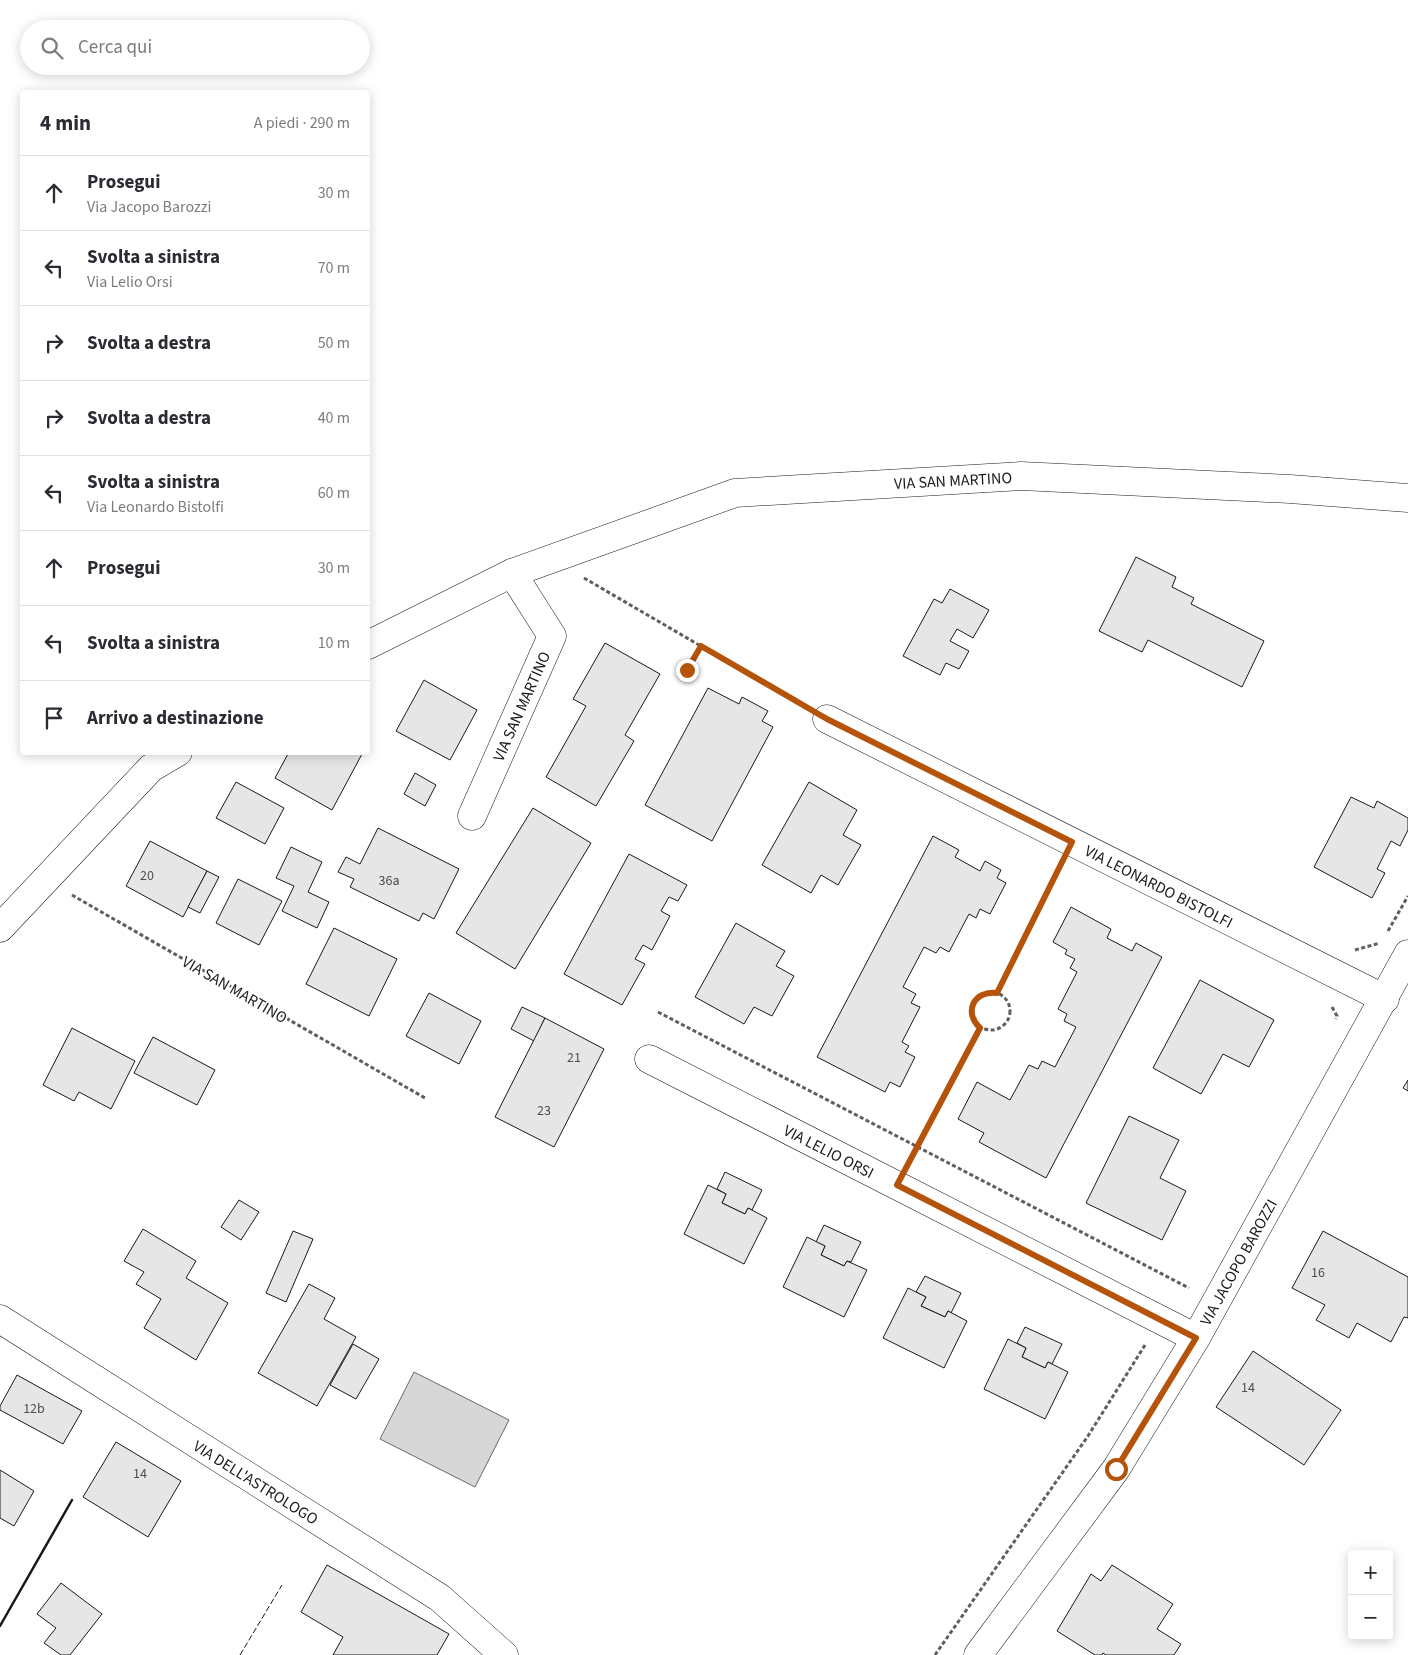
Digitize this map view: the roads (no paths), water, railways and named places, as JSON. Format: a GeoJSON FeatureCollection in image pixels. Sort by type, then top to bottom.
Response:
{"type":"FeatureCollection","features":[{"type":"Feature","properties":{"kind":"street","name":"VIA SAN MARTINO"},"geometry":{"type":"LineString","coordinates":[[370,644],[512,573],[735,493],[1021,476],[1290,489],[1408,498]]}},
{"type":"Feature","properties":{"kind":"street","name":"VIA SAN MARTINO"},"geometry":{"type":"LineString","coordinates":[[472,816],[552,636],[512,573]]}},
{"type":"Feature","properties":{"kind":"street","name":"VIA LEONARDO BISTOLFI"},"geometry":{"type":"LineString","coordinates":[[827,719],[1384,999]]}},
{"type":"Feature","properties":{"kind":"street"},"geometry":{"type":"LineString","coordinates":[[0,928],[151,768],[173,755]]}},
{"type":"Feature","properties":{"kind":"street","name":"VIA JACOPO BAROZZI"},"geometry":{"type":"LineString","coordinates":[[978,1655],[1116,1469],[1196,1338],[1408,954]]}},
{"type":"Feature","properties":{"kind":"street","name":"VIA LELIO ORSI"},"geometry":{"type":"LineString","coordinates":[[649,1059],[1196,1338]]}},
{"type":"Feature","properties":{"kind":"street","name":"VIA DELL'ASTROLOGO"},"geometry":{"type":"LineString","coordinates":[[0,1319],[440,1598],[504,1655]]}}]}
